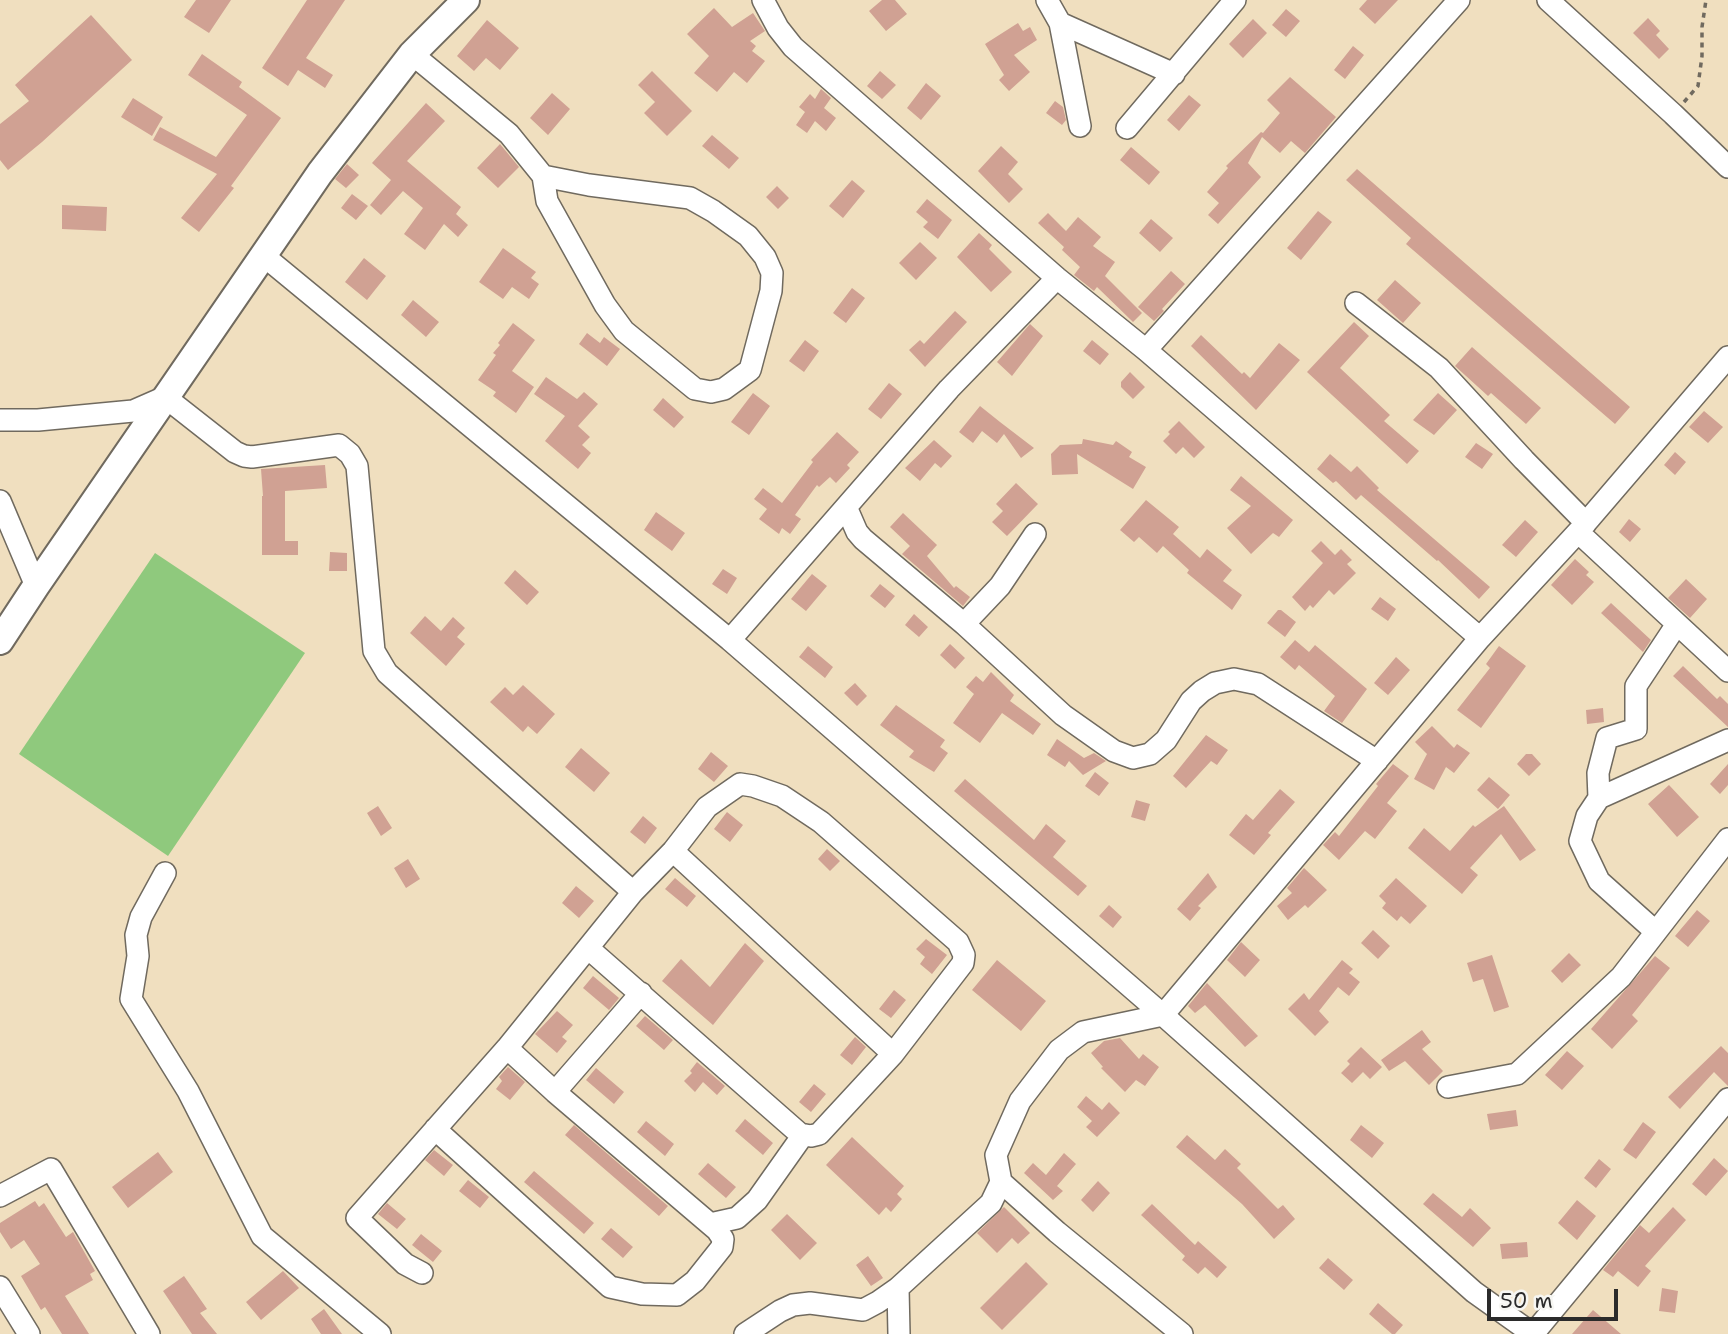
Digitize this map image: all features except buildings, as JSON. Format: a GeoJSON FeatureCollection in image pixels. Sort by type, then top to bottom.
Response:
{"type":"FeatureCollection","features":[{"type":"Feature","properties":{"kind":"street"},"geometry":{"type":"LineString","coordinates":[[0,641],[320,173],[412,54],[466,0]]}},
{"type":"Feature","properties":{"kind":"street"},"geometry":{"type":"LineString","coordinates":[[763,0],[778,28],[793,47],[1057,278],[1146,350],[1480,638]]}},
{"type":"Feature","properties":{"kind":"street"},"geometry":{"type":"LineString","coordinates":[[1048,0],[1060,23],[1080,126]]}},
{"type":"Feature","properties":{"kind":"street"},"geometry":{"type":"LineString","coordinates":[[1127,128],[1234,0]]}},
{"type":"Feature","properties":{"kind":"street"},"geometry":{"type":"LineString","coordinates":[[1146,350],[1459,0]]}},
{"type":"Feature","properties":{"kind":"street"},"geometry":{"type":"LineString","coordinates":[[1548,0],[1728,167]]}},
{"type":"Feature","properties":{"kind":"street"},"geometry":{"type":"LineString","coordinates":[[1060,23],[1174,74]]}},
{"type":"Feature","properties":{"kind":"street"},"geometry":{"type":"LineString","coordinates":[[412,54],[509,134],[543,176],[547,201],[605,305],[624,331],[695,389],[711,392],[724,389],[750,370],[771,291],[772,272],[765,257],[748,236],[690,198],[543,176]]}},
{"type":"Feature","properties":{"kind":"street"},"geometry":{"type":"LineString","coordinates":[[264,256],[730,640],[1163,1015],[1474,1292],[1533,1334],[1728,1099]]}},
{"type":"Feature","properties":{"kind":"street"},"geometry":{"type":"LineString","coordinates":[[730,640],[949,389],[1057,278]]}},
{"type":"Feature","properties":{"kind":"street"},"geometry":{"type":"LineString","coordinates":[[1356,303],[1439,368],[1582,527],[1677,624],[1728,671]]}},
{"type":"Feature","properties":{"kind":"street"},"geometry":{"type":"LineString","coordinates":[[745,1334],[793,1305],[810,1303],[863,1310],[898,1288],[991,1203],[1001,1182],[996,1154],[1006,1130],[1020,1101],[1059,1050],[1083,1032],[1163,1015],[1480,638],[1582,527],[1728,357]]}},
{"type":"Feature","properties":{"kind":"street"},"geometry":{"type":"LineString","coordinates":[[0,420],[38,420],[133,411],[165,397]]}},
{"type":"Feature","properties":{"kind":"street"},"geometry":{"type":"LineString","coordinates":[[165,397],[235,452],[244,456],[340,445],[350,454],[357,466],[374,652],[387,673],[633,892]]}},
{"type":"Feature","properties":{"kind":"street"},"geometry":{"type":"LineString","coordinates":[[0,501],[36,586]]}},
{"type":"Feature","properties":{"kind":"street"},"geometry":{"type":"LineString","coordinates":[[847,509],[863,539],[964,624],[1063,715],[1114,751],[1133,758],[1150,754],[1166,740],[1191,701],[1202,691],[1215,683],[1234,680],[1258,684],[1377,761]]}},
{"type":"Feature","properties":{"kind":"street"},"geometry":{"type":"LineString","coordinates":[[964,624],[1000,586],[1035,534]]}},
{"type":"Feature","properties":{"kind":"street"},"geometry":{"type":"LineString","coordinates":[[1599,798],[1598,773],[1607,738],[1636,729],[1636,686],[1677,624]]}},
{"type":"Feature","properties":{"kind":"street"},"geometry":{"type":"LineString","coordinates":[[1656,932],[1599,881],[1580,841],[1587,816],[1599,798],[1728,740]]}},
{"type":"Feature","properties":{"kind":"street"},"geometry":{"type":"LineString","coordinates":[[422,1273],[405,1264],[357,1218],[506,1048],[633,892],[673,851],[707,807],[740,784],[782,796],[821,822],[958,942],[964,955],[963,963],[893,1054],[819,1134],[811,1136],[803,1135],[588,948]]}},
{"type":"Feature","properties":{"kind":"street"},"geometry":{"type":"LineString","coordinates":[[1448,1087],[1517,1074],[1621,976],[1728,839]]}},
{"type":"Feature","properties":{"kind":"street"},"geometry":{"type":"LineString","coordinates":[[673,851],[893,1054]]}},
{"type":"Feature","properties":{"kind":"street"},"geometry":{"type":"LineString","coordinates":[[165,873],[141,917],[136,936],[138,957],[131,999],[188,1091],[262,1236],[380,1334]]}},
{"type":"Feature","properties":{"kind":"street"},"geometry":{"type":"LineString","coordinates":[[555,1092],[641,993]]}},
{"type":"Feature","properties":{"kind":"street"},"geometry":{"type":"LineString","coordinates":[[435,1129],[610,1287],[642,1294],[677,1295],[695,1281],[722,1247],[723,1239],[710,1224],[506,1048]]}},
{"type":"Feature","properties":{"kind":"street"},"geometry":{"type":"LineString","coordinates":[[710,1224],[737,1217],[757,1200],[803,1135]]}},
{"type":"Feature","properties":{"kind":"street"},"geometry":{"type":"LineString","coordinates":[[0,1196],[51,1169],[149,1334]]}},
{"type":"Feature","properties":{"kind":"street"},"geometry":{"type":"LineString","coordinates":[[1001,1182],[1057,1232],[1182,1334]]}},
{"type":"Feature","properties":{"kind":"street"},"geometry":{"type":"LineString","coordinates":[[0,1287],[29,1334]]}},
{"type":"Feature","properties":{"kind":"street"},"geometry":{"type":"LineString","coordinates":[[898,1288],[899,1334]]}},
{"type":"Feature","properties":{"kind":"path"},"geometry":{"type":"LineString","coordinates":[[1673,114],[1698,86],[1706,0]]}},
{"type":"Feature","properties":{"kind":"green space"},"geometry":{"type":"Polygon","coordinates":[[[155,553],[305,653],[168,856],[19,754],[155,553]]]}}]}
